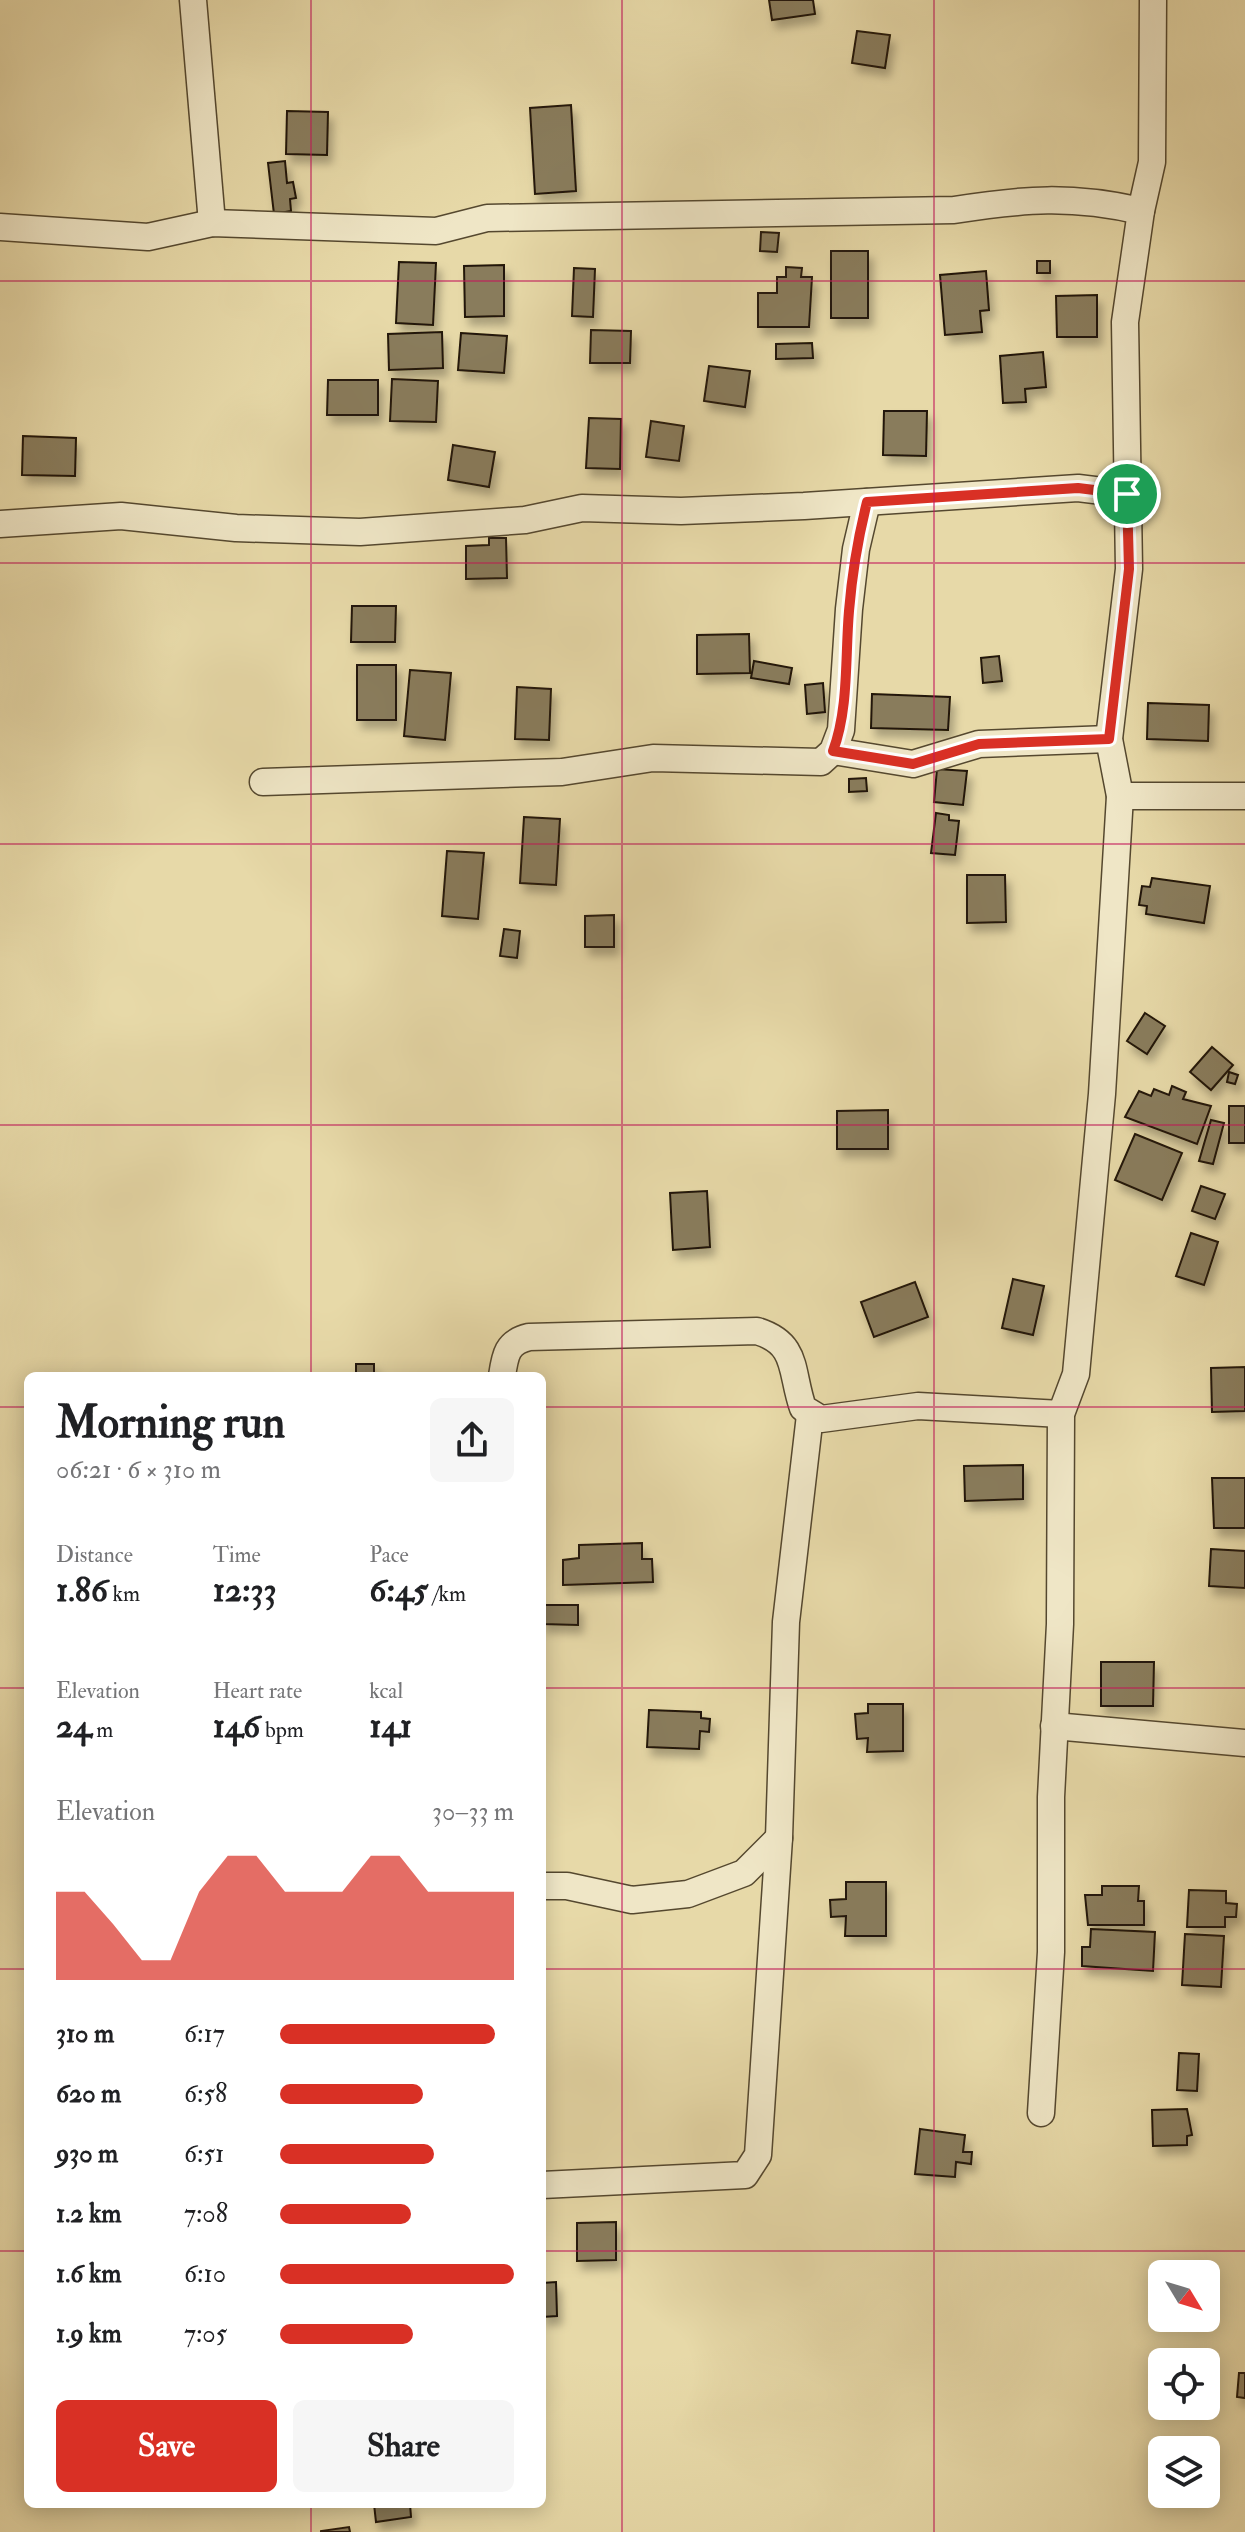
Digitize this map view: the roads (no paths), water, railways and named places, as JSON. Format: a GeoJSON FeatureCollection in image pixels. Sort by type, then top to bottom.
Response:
{"type":"FeatureCollection","features":[{"type":"Feature","properties":{"kind":"street"},"geometry":{"type":"LineString","coordinates":[[193,0],[212,223]]}},
{"type":"Feature","properties":{"kind":"street"},"geometry":{"type":"LineString","coordinates":[[1041,2113],[1051,1952],[1054,1726],[1060,1624],[1061,1414],[1076,1374],[1102,1094],[1120,796],[1109,739],[1129,569],[1125,322],[1141,211],[1152,162],[1153,0]]}},
{"type":"Feature","properties":{"kind":"street"},"geometry":{"type":"LineString","coordinates":[[0,227],[148,237],[212,223],[436,231],[487,218],[954,210],[1030,199],[1091,200],[1141,211]]}},
{"type":"Feature","properties":{"kind":"street"},"geometry":{"type":"LineString","coordinates":[[0,524],[121,516],[236,528],[369,532],[439,524],[525,520],[582,508],[681,511],[1078,488],[1127,494]]}},
{"type":"Feature","properties":{"kind":"street"},"geometry":{"type":"LineString","coordinates":[[263,782],[562,772],[653,758],[821,762],[833,751],[841,730],[849,609],[856,549],[867,502]]}},
{"type":"Feature","properties":{"kind":"street"},"geometry":{"type":"LineString","coordinates":[[833,751],[913,764],[979,744],[1109,739]]}},
{"type":"Feature","properties":{"kind":"street"},"geometry":{"type":"LineString","coordinates":[[1120,796],[1245,796]]}},
{"type":"Feature","properties":{"kind":"street"},"geometry":{"type":"LineString","coordinates":[[503,1372],[505,1353],[518,1340],[529,1337],[757,1331],[777,1337],[786,1346],[803,1408],[810,1415],[834,1419],[876,1409],[918,1406],[1061,1414]]}},
{"type":"Feature","properties":{"kind":"street"},"geometry":{"type":"LineString","coordinates":[[546,2185],[745,2175],[758,2155],[779,1838],[786,1622],[810,1415]]}},
{"type":"Feature","properties":{"kind":"street"},"geometry":{"type":"LineString","coordinates":[[1054,1726],[1245,1743]]}},
{"type":"Feature","properties":{"kind":"street"},"geometry":{"type":"LineString","coordinates":[[546,1886],[567,1886],[632,1900],[688,1894],[744,1873],[779,1838]]}}]}
